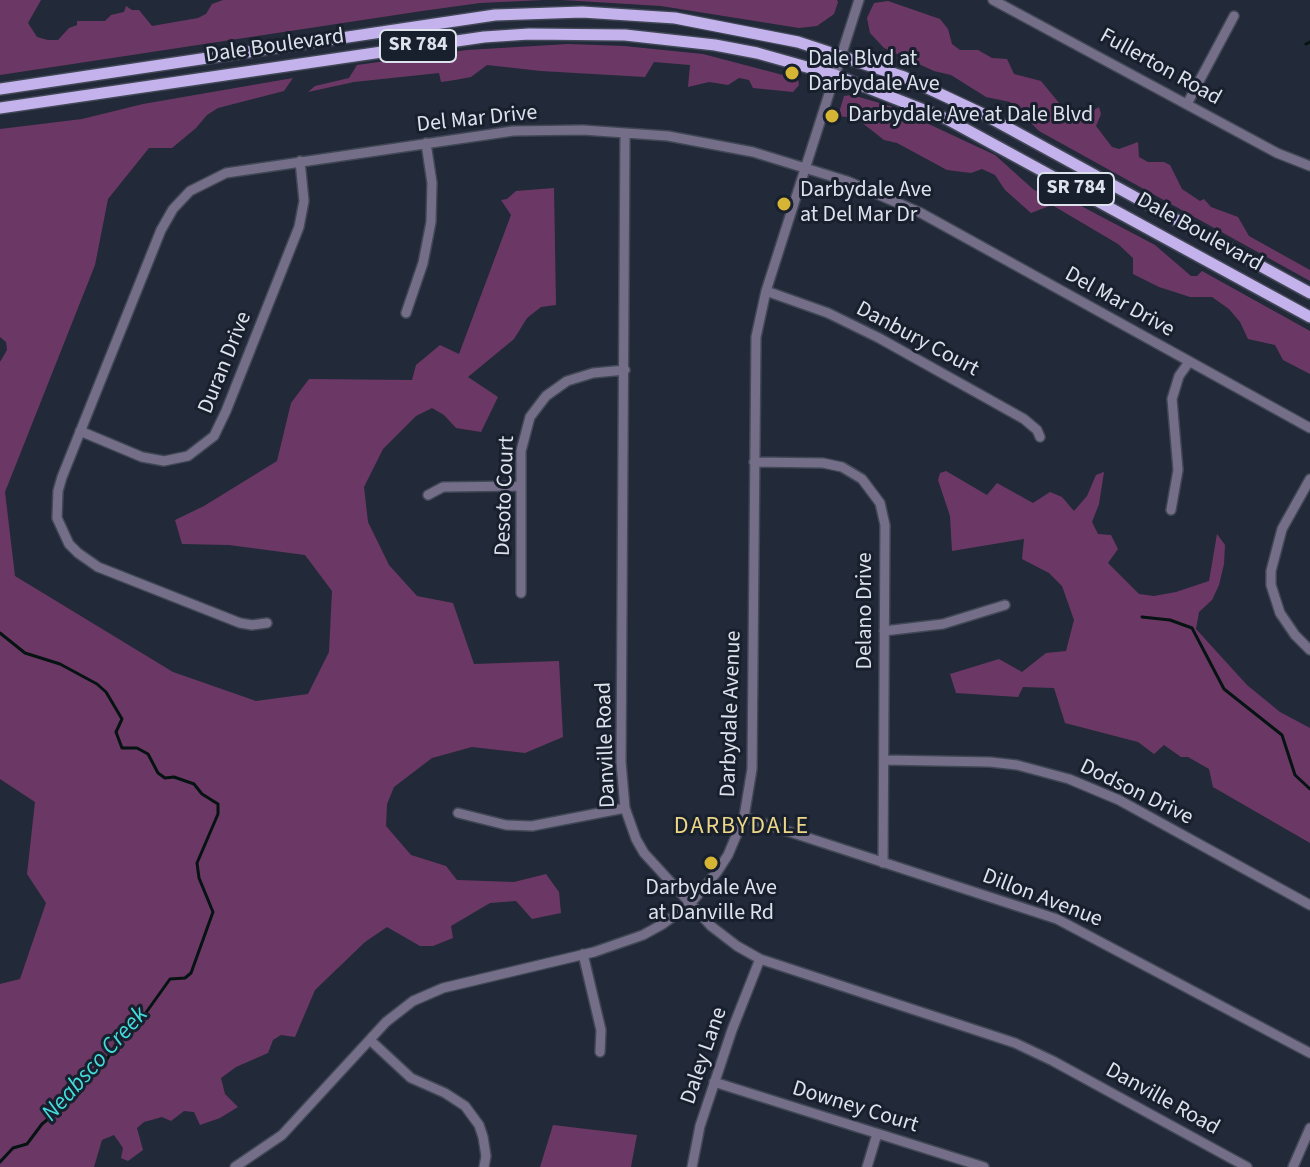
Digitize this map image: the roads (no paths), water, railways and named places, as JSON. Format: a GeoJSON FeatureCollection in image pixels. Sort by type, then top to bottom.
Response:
{"type":"FeatureCollection","features":[{"type":"Feature","properties":{"kind":"main road","name":"Dale Boulevard"},"geometry":{"type":"LineString","coordinates":[[0,89],[444,21],[582,12],[675,18],[774,36],[904,77],[983,114],[1310,293]]}},
{"type":"Feature","properties":{"kind":"main road","name":"Dale Boulevard"},"geometry":{"type":"LineString","coordinates":[[0,108],[438,43],[529,34],[670,39],[757,53],[835,75],[947,119],[1310,317]]}},
{"type":"Feature","properties":{"kind":"street","name":"Darbydale Avenue"},"geometry":{"type":"LineString","coordinates":[[235,1167],[282,1135],[398,1012],[428,993],[583,954],[643,935],[690,904],[728,855],[744,817],[752,769],[756,337],[766,291],[859,0]]}},
{"type":"Feature","properties":{"kind":"street","name":"Fullerton Road"},"geometry":{"type":"LineString","coordinates":[[993,0],[1277,153],[1310,166]]}},
{"type":"Feature","properties":{"kind":"street"},"geometry":{"type":"LineString","coordinates":[[1187,104],[1234,16]]}},
{"type":"Feature","properties":{"kind":"street","name":"Del Mar Drive"},"geometry":{"type":"LineString","coordinates":[[267,623],[240,623],[98,567],[78,553],[59,526],[57,504],[62,477],[80,431],[156,241],[173,209],[190,191],[212,178],[300,161],[513,131],[625,133],[705,142],[807,166],[921,213],[1310,428]]}},
{"type":"Feature","properties":{"kind":"street","name":"Danville Road"},"geometry":{"type":"LineString","coordinates":[[625,133],[621,762],[625,808],[644,853],[724,937],[760,959],[1015,1043],[1247,1167]]}},
{"type":"Feature","properties":{"kind":"street"},"geometry":{"type":"LineString","coordinates":[[406,313],[423,263],[431,222],[432,183],[426,143]]}},
{"type":"Feature","properties":{"kind":"street","name":"Duran Drive"},"geometry":{"type":"LineString","coordinates":[[80,431],[142,457],[164,461],[188,456],[214,436],[299,227],[304,201],[300,161]]}},
{"type":"Feature","properties":{"kind":"street","name":"Danbury Court"},"geometry":{"type":"LineString","coordinates":[[766,291],[828,313],[879,338],[1024,419],[1037,430],[1040,437]]}},
{"type":"Feature","properties":{"kind":"street"},"geometry":{"type":"LineString","coordinates":[[1171,510],[1178,470],[1172,399],[1179,376],[1189,362]]}},
{"type":"Feature","properties":{"kind":"street","name":"Desoto Court"},"geometry":{"type":"LineString","coordinates":[[521,593],[522,439],[530,417],[556,388],[580,376],[625,370]]}},
{"type":"Feature","properties":{"kind":"street","name":"Delano Drive"},"geometry":{"type":"LineString","coordinates":[[754,462],[831,464],[853,472],[869,485],[880,503],[885,525],[883,863]]}},
{"type":"Feature","properties":{"kind":"street"},"geometry":{"type":"LineString","coordinates":[[1310,479],[1282,529],[1271,571],[1273,593],[1280,613],[1310,650]]}},
{"type":"Feature","properties":{"kind":"street"},"geometry":{"type":"LineString","coordinates":[[428,495],[443,487],[521,486]]}},
{"type":"Feature","properties":{"kind":"street"},"geometry":{"type":"LineString","coordinates":[[884,631],[943,624],[1005,605]]}},
{"type":"Feature","properties":{"kind":"street","name":"Dodson Drive"},"geometry":{"type":"LineString","coordinates":[[884,760],[990,762],[1017,765],[1069,779],[1119,800],[1310,905]]}},
{"type":"Feature","properties":{"kind":"street"},"geometry":{"type":"LineString","coordinates":[[458,813],[506,825],[532,826],[625,808]]}},
{"type":"Feature","properties":{"kind":"street","name":"Dillon Avenue"},"geometry":{"type":"LineString","coordinates":[[744,817],[1071,924],[1310,1053]]}},
{"type":"Feature","properties":{"kind":"street"},"geometry":{"type":"LineString","coordinates":[[583,954],[601,1030],[600,1052]]}},
{"type":"Feature","properties":{"kind":"street","name":"Daley Lane"},"geometry":{"type":"LineString","coordinates":[[692,1167],[695,1145],[714,1082],[760,959]]}},
{"type":"Feature","properties":{"kind":"street"},"geometry":{"type":"LineString","coordinates":[[370,1040],[411,1078],[465,1106],[479,1125],[483,1137],[484,1167]]}},
{"type":"Feature","properties":{"kind":"street","name":"Downey Court"},"geometry":{"type":"LineString","coordinates":[[714,1082],[984,1167]]}},
{"type":"Feature","properties":{"kind":"street"},"geometry":{"type":"LineString","coordinates":[[1293,1167],[1310,1128]]}},
{"type":"Feature","properties":{"kind":"street"},"geometry":{"type":"LineString","coordinates":[[867,1167],[877,1134]]}},
{"type":"Feature","properties":{"kind":"waterway"},"geometry":{"type":"LineString","coordinates":[[1306,44],[1310,42]]}},
{"type":"Feature","properties":{"kind":"waterway"},"geometry":{"type":"LineString","coordinates":[[1142,617],[1170,620],[1192,628],[1224,689],[1282,735],[1295,775],[1310,789]]}},
{"type":"Feature","properties":{"kind":"waterway","name":"Neabsco Creek"},"geometry":{"type":"LineString","coordinates":[[0,633],[25,653],[60,664],[97,684],[106,692],[122,719],[116,732],[122,748],[137,748],[148,754],[158,773],[165,778],[174,777],[194,784],[202,794],[218,804],[218,814],[197,863],[199,878],[213,912],[191,973],[185,978],[170,979],[145,1014],[118,1041],[107,1059],[97,1069],[82,1075],[64,1095],[63,1107],[42,1124],[27,1144],[13,1148],[0,1162]]}},
{"type":"Feature","properties":{"kind":"place","name":"Dale Blvd at Darbydale Ave"},"geometry":{"type":"Point","coordinates":[792,73]}},
{"type":"Feature","properties":{"kind":"place","name":"Darbydale Ave at Dale Blvd"},"geometry":{"type":"Point","coordinates":[832,116]}},
{"type":"Feature","properties":{"kind":"place","name":"Darbydale Ave at Del Mar Dr"},"geometry":{"type":"Point","coordinates":[784,204]}},
{"type":"Feature","properties":{"kind":"place","name":"Darbydale Ave at Danville Rd"},"geometry":{"type":"Point","coordinates":[711,863]}},
{"type":"Feature","properties":{"kind":"district","name":"DARBYDALE"},"geometry":{"type":"Point","coordinates":[742,828]}}]}
